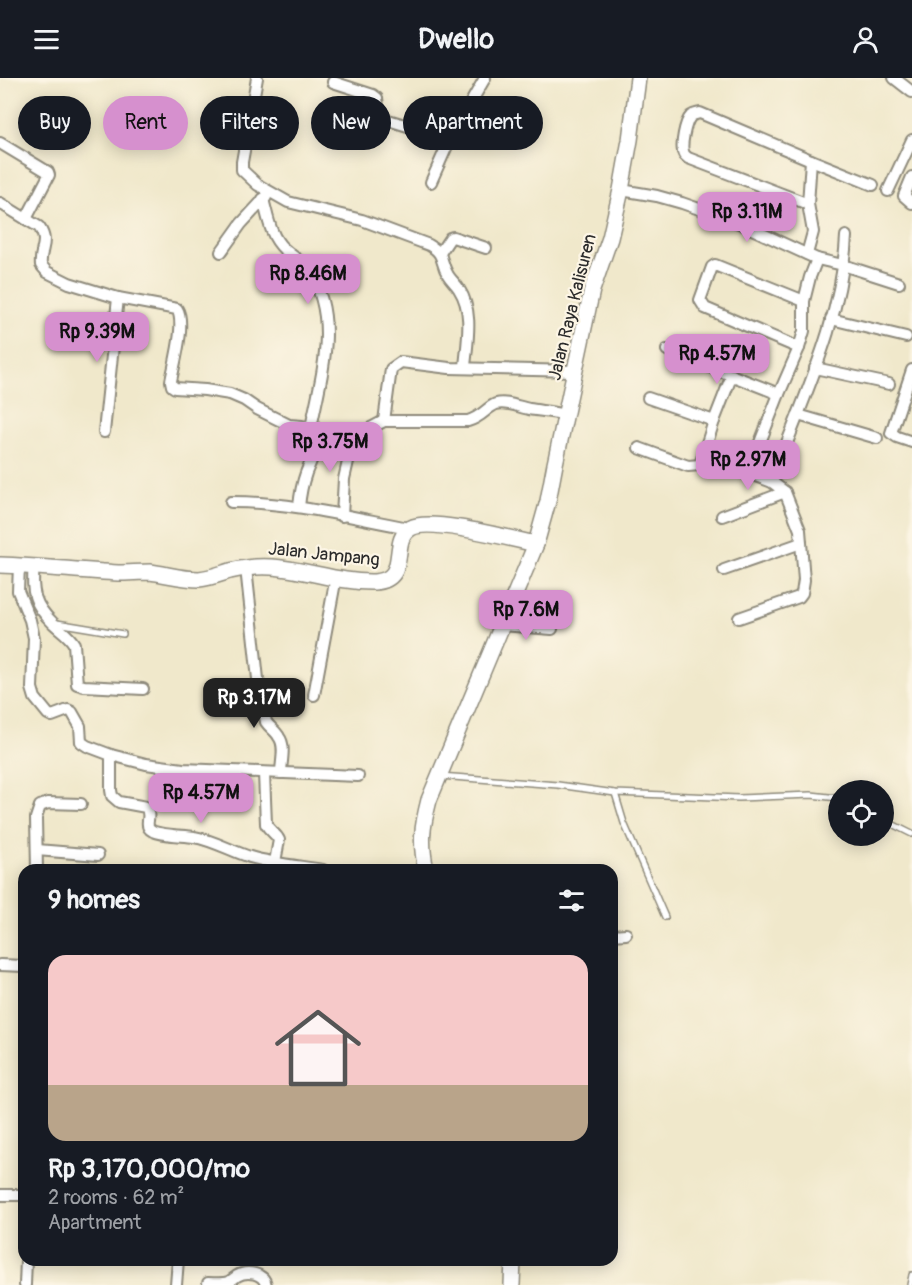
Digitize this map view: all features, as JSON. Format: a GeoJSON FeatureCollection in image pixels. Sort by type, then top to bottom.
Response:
{"type":"FeatureCollection","features":[{"type":"Feature","properties":{"kind":"main road","name":"Jalan Raya Kalisuren"},"geometry":{"type":"LineString","coordinates":[[425,864],[422,835],[429,800],[536,544],[549,501],[592,290],[610,238],[621,190],[638,78]]}},
{"type":"Feature","properties":{"kind":"main road"},"geometry":{"type":"LineString","coordinates":[[409,528],[433,525],[468,529],[536,544]]}},
{"type":"Feature","properties":{"kind":"main road","name":"Jalan Jampang"},"geometry":{"type":"LineString","coordinates":[[0,565],[119,573],[148,572],[199,579],[210,578],[233,570],[269,567],[364,582],[389,579],[395,569],[402,538],[409,528]]}},
{"type":"Feature","properties":{"kind":"main road"},"geometry":{"type":"LineString","coordinates":[[512,1285],[513,1266]]}},
{"type":"Feature","properties":{"kind":"street"},"geometry":{"type":"LineString","coordinates":[[257,78],[242,167],[244,173],[267,196],[362,220],[429,244],[440,253],[446,272],[462,294],[467,313],[469,330],[465,367]]}},
{"type":"Feature","properties":{"kind":"street"},"geometry":{"type":"LineString","coordinates":[[475,96],[485,78]]}},
{"type":"Feature","properties":{"kind":"street"},"geometry":{"type":"LineString","coordinates":[[894,78],[912,92]]}},
{"type":"Feature","properties":{"kind":"street"},"geometry":{"type":"LineString","coordinates":[[333,82],[373,95],[377,98],[380,116],[403,125]]}},
{"type":"Feature","properties":{"kind":"street"},"geometry":{"type":"LineString","coordinates":[[808,204],[688,158],[684,154],[683,136],[688,120],[692,115],[700,113],[873,185]]}},
{"type":"Feature","properties":{"kind":"street"},"geometry":{"type":"LineString","coordinates":[[888,191],[912,140]]}},
{"type":"Feature","properties":{"kind":"street"},"geometry":{"type":"LineString","coordinates":[[0,143],[48,172],[49,175],[26,219]]}},
{"type":"Feature","properties":{"kind":"street"},"geometry":{"type":"LineString","coordinates":[[431,182],[445,150]]}},
{"type":"Feature","properties":{"kind":"street"},"geometry":{"type":"LineString","coordinates":[[748,473],[804,331],[804,301],[812,257],[813,232],[808,204],[811,160]]}},
{"type":"Feature","properties":{"kind":"street"},"geometry":{"type":"LineString","coordinates":[[912,177],[904,196],[912,203]]}},
{"type":"Feature","properties":{"kind":"street"},"geometry":{"type":"LineString","coordinates":[[621,190],[657,196],[701,210],[739,224],[812,257],[899,283]]}},
{"type":"Feature","properties":{"kind":"street"},"geometry":{"type":"LineString","coordinates":[[221,252],[241,224],[267,196]]}},
{"type":"Feature","properties":{"kind":"street"},"geometry":{"type":"LineString","coordinates":[[267,196],[270,226],[274,237],[309,271],[323,304],[327,330],[316,429],[316,451],[304,481],[299,507]]}},
{"type":"Feature","properties":{"kind":"street"},"geometry":{"type":"LineString","coordinates":[[0,203],[39,227],[45,241],[41,265],[47,272],[69,283],[118,298],[171,307],[179,311],[181,327],[171,381],[173,387],[177,389],[230,394],[289,425],[337,434],[354,435],[384,421],[468,421],[476,419],[499,403],[566,415]]}},
{"type":"Feature","properties":{"kind":"street"},"geometry":{"type":"LineString","coordinates":[[772,482],[831,320],[843,265],[846,236]]}},
{"type":"Feature","properties":{"kind":"street"},"geometry":{"type":"LineString","coordinates":[[440,253],[453,237],[486,248]]}},
{"type":"Feature","properties":{"kind":"street"},"geometry":{"type":"LineString","coordinates":[[799,348],[705,308],[700,300],[706,279],[715,265],[804,301]]}},
{"type":"Feature","properties":{"kind":"street"},"geometry":{"type":"LineString","coordinates":[[104,432],[118,298]]}},
{"type":"Feature","properties":{"kind":"street"},"geometry":{"type":"LineString","coordinates":[[831,320],[906,338]]}},
{"type":"Feature","properties":{"kind":"street"},"geometry":{"type":"LineString","coordinates":[[667,350],[778,394]]}},
{"type":"Feature","properties":{"kind":"street"},"geometry":{"type":"LineString","coordinates":[[384,421],[391,369],[401,362],[431,367],[575,371]]}},
{"type":"Feature","properties":{"kind":"street"},"geometry":{"type":"LineString","coordinates":[[815,368],[889,384]]}},
{"type":"Feature","properties":{"kind":"street"},"geometry":{"type":"LineString","coordinates":[[912,370],[891,433],[912,442]]}},
{"type":"Feature","properties":{"kind":"street"},"geometry":{"type":"LineString","coordinates":[[700,465],[732,375]]}},
{"type":"Feature","properties":{"kind":"street"},"geometry":{"type":"LineString","coordinates":[[648,398],[714,422]]}},
{"type":"Feature","properties":{"kind":"street"},"geometry":{"type":"LineString","coordinates":[[798,415],[878,438]]}},
{"type":"Feature","properties":{"kind":"street"},"geometry":{"type":"LineString","coordinates":[[342,516],[344,479],[354,435]]}},
{"type":"Feature","properties":{"kind":"street"},"geometry":{"type":"LineString","coordinates":[[639,448],[688,466],[700,465],[748,473],[772,482],[785,492],[800,530],[804,580],[800,595],[739,618]]}},
{"type":"Feature","properties":{"kind":"street"},"geometry":{"type":"LineString","coordinates":[[722,516],[785,492]]}},
{"type":"Feature","properties":{"kind":"street"},"geometry":{"type":"LineString","coordinates":[[231,502],[299,507],[409,528]]}},
{"type":"Feature","properties":{"kind":"street"},"geometry":{"type":"LineString","coordinates":[[724,570],[801,543]]}},
{"type":"Feature","properties":{"kind":"street"},"geometry":{"type":"LineString","coordinates":[[27,566],[37,604],[52,623],[74,644],[78,684],[143,689]]}},
{"type":"Feature","properties":{"kind":"street"},"geometry":{"type":"LineString","coordinates":[[27,566],[18,591],[30,620],[34,638],[32,688],[35,698],[52,716],[68,710],[72,712],[80,726],[81,742],[87,746],[146,764],[183,769],[358,776]]}},
{"type":"Feature","properties":{"kind":"street"},"geometry":{"type":"LineString","coordinates":[[246,568],[258,679],[266,722],[282,741],[281,773]]}},
{"type":"Feature","properties":{"kind":"street"},"geometry":{"type":"LineString","coordinates":[[314,695],[336,577]]}},
{"type":"Feature","properties":{"kind":"street"},"geometry":{"type":"LineString","coordinates":[[502,625],[552,629]]}},
{"type":"Feature","properties":{"kind":"street"},"geometry":{"type":"LineString","coordinates":[[111,755],[112,796],[119,802],[146,807],[150,813],[148,825],[150,830],[202,839],[267,864],[279,840],[266,824],[264,772]]}},
{"type":"Feature","properties":{"kind":"street"},"geometry":{"type":"LineString","coordinates":[[37,864],[36,818],[40,806],[48,803],[81,804]]}},
{"type":"Feature","properties":{"kind":"street"},"geometry":{"type":"LineString","coordinates":[[37,850],[98,855]]}},
{"type":"Feature","properties":{"kind":"street"},"geometry":{"type":"LineString","coordinates":[[618,935],[626,934]]}},
{"type":"Feature","properties":{"kind":"street"},"geometry":{"type":"LineString","coordinates":[[0,965],[18,966]]}},
{"type":"Feature","properties":{"kind":"street"},"geometry":{"type":"LineString","coordinates":[[0,1195],[18,1195]]}},
{"type":"Feature","properties":{"kind":"street"},"geometry":{"type":"LineString","coordinates":[[25,1285],[26,1266]]}},
{"type":"Feature","properties":{"kind":"street"},"geometry":{"type":"LineString","coordinates":[[176,1285],[178,1266]]}},
{"type":"Feature","properties":{"kind":"street"},"geometry":{"type":"LineString","coordinates":[[208,1283],[224,1283],[241,1274],[252,1274],[262,1276],[266,1280],[266,1285]]}},
{"type":"Feature","properties":{"kind":"lane"},"geometry":{"type":"LineString","coordinates":[[52,623],[123,634]]}},
{"type":"Feature","properties":{"kind":"lane"},"geometry":{"type":"LineString","coordinates":[[438,776],[558,785],[615,793],[739,798],[811,795],[828,797]]}},
{"type":"Feature","properties":{"kind":"lane"},"geometry":{"type":"LineString","coordinates":[[615,793],[624,823],[665,917]]}},
{"type":"Feature","properties":{"kind":"lane"},"geometry":{"type":"LineString","coordinates":[[894,825],[912,834]]}},
{"type":"Feature","properties":{"kind":"lane"},"geometry":{"type":"LineString","coordinates":[[910,1285],[912,1275]]}}]}
